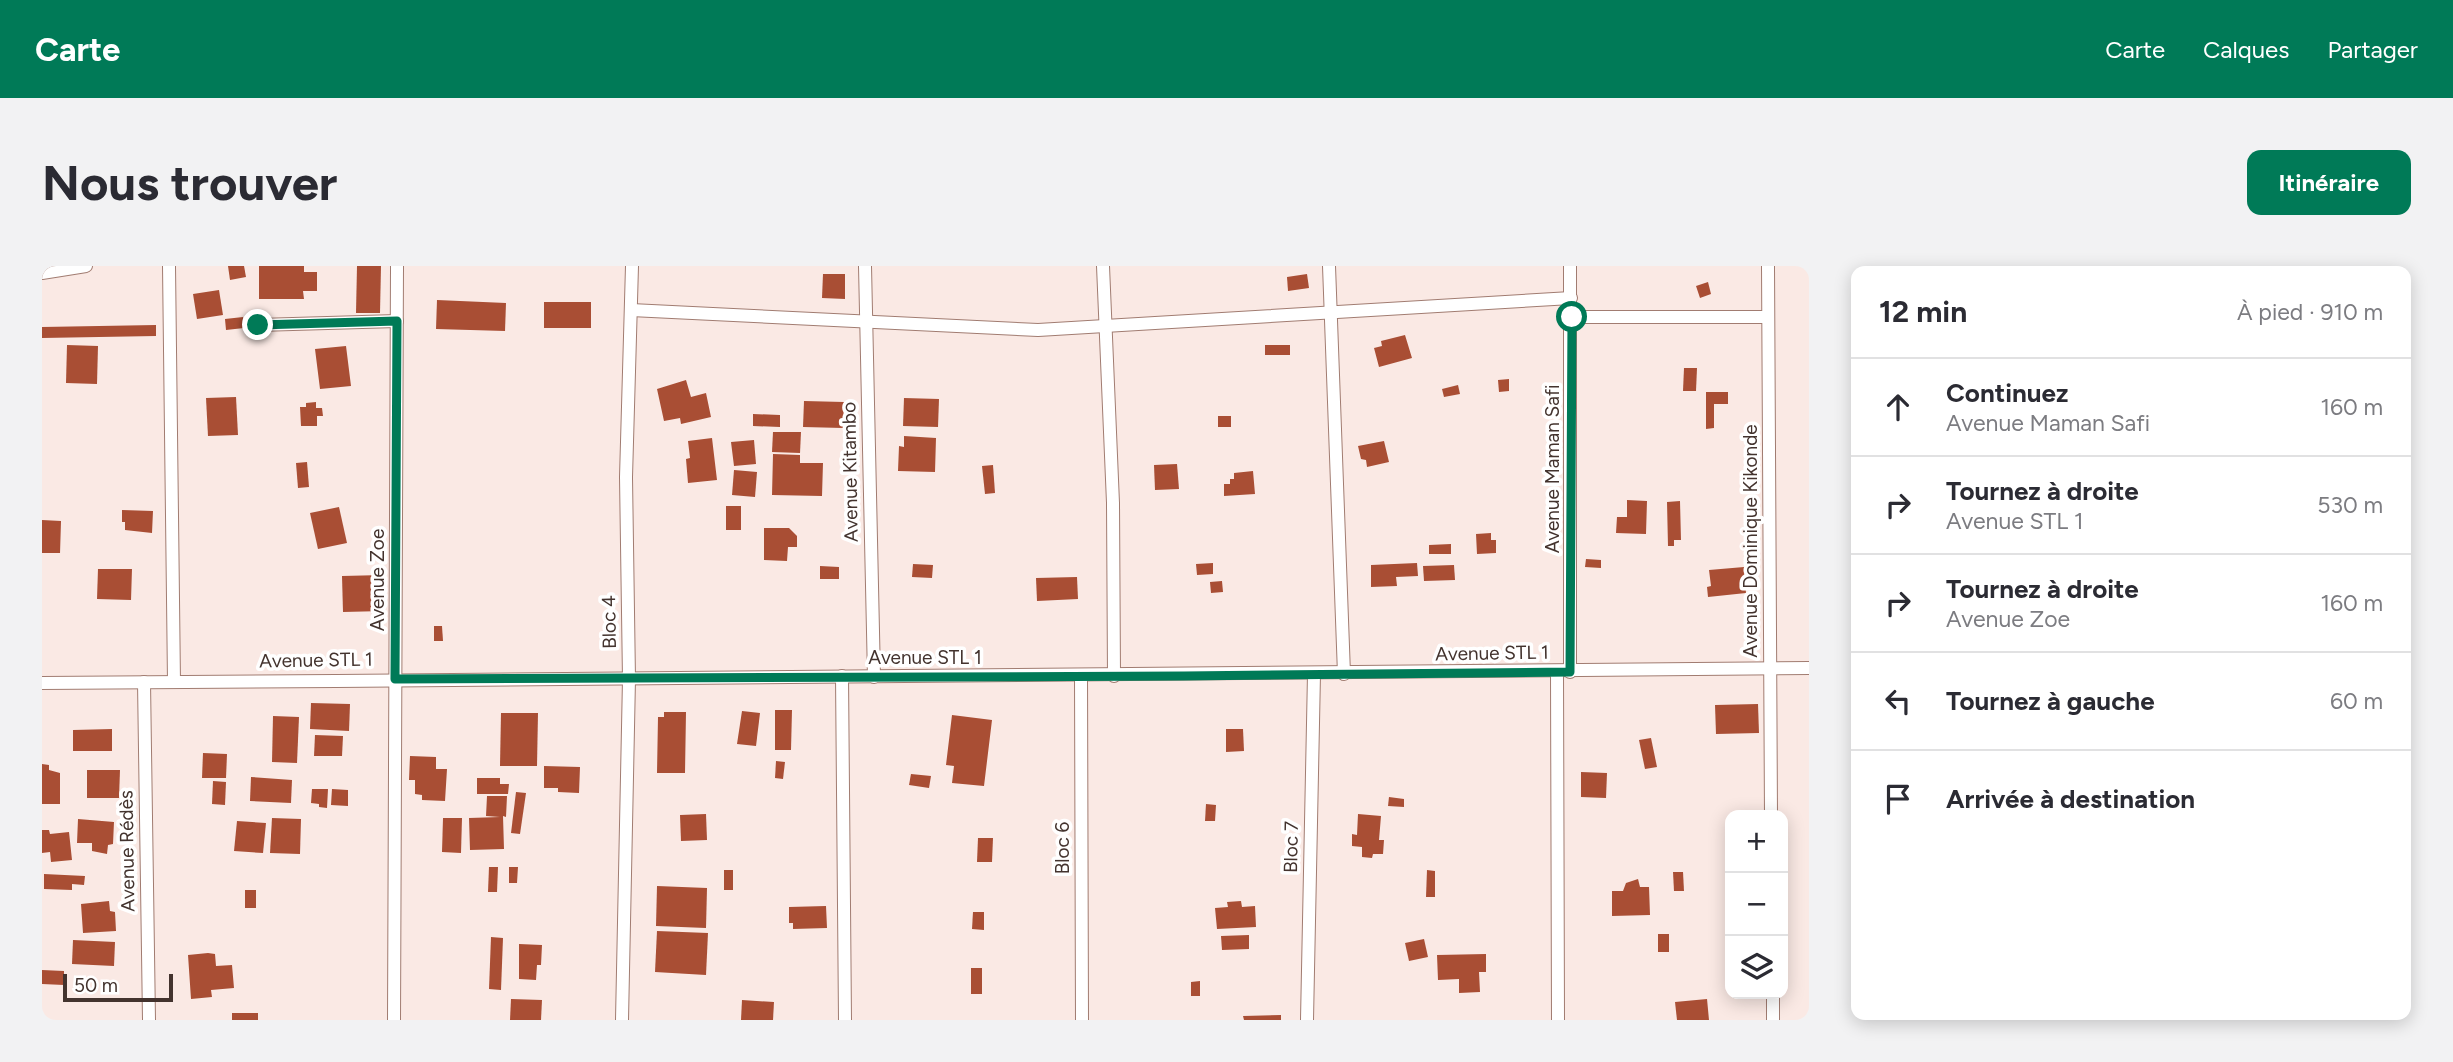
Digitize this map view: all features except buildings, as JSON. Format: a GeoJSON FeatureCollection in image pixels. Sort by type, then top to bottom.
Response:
{"type":"FeatureCollection","features":[{"type":"Feature","properties":{"kind":"street"},"geometry":{"type":"LineString","coordinates":[[42,273],[86,266]]}},
{"type":"Feature","properties":{"kind":"street"},"geometry":{"type":"LineString","coordinates":[[169,266],[174,682]]}},
{"type":"Feature","properties":{"kind":"street","name":"Avenue Zoe"},"geometry":{"type":"LineString","coordinates":[[394,1020],[397,266]]}},
{"type":"Feature","properties":{"kind":"street","name":"Bloc 4"},"geometry":{"type":"LineString","coordinates":[[622,1020],[629,679],[626,477],[632,266]]}},
{"type":"Feature","properties":{"kind":"street","name":"Avenue Kitambo"},"geometry":{"type":"LineString","coordinates":[[865,266],[874,677]]}},
{"type":"Feature","properties":{"kind":"street"},"geometry":{"type":"LineString","coordinates":[[1103,266],[1113,503],[1114,676]]}},
{"type":"Feature","properties":{"kind":"street"},"geometry":{"type":"LineString","coordinates":[[1329,266],[1343,674]]}},
{"type":"Feature","properties":{"kind":"street","name":"Avenue Maman Safi"},"geometry":{"type":"LineString","coordinates":[[1558,1020],[1572,317],[1570,266]]}},
{"type":"Feature","properties":{"kind":"street","name":"Avenue Dominique Kikonde"},"geometry":{"type":"LineString","coordinates":[[1768,266],[1772,810]]}},
{"type":"Feature","properties":{"kind":"street"},"geometry":{"type":"LineString","coordinates":[[631,310],[1038,330],[1571,298]]}},
{"type":"Feature","properties":{"kind":"street"},"geometry":{"type":"LineString","coordinates":[[1572,317],[1768,317]]}},
{"type":"Feature","properties":{"kind":"street"},"geometry":{"type":"LineString","coordinates":[[258,325],[397,321]]}},
{"type":"Feature","properties":{"kind":"street","name":"Avenue STL 1"},"geometry":{"type":"LineString","coordinates":[[42,683],[1114,676],[1809,668]]}},
{"type":"Feature","properties":{"kind":"street","name":"Bloc 7"},"geometry":{"type":"LineString","coordinates":[[1307,1020],[1314,674]]}},
{"type":"Feature","properties":{"kind":"street","name":"Bloc 6"},"geometry":{"type":"LineString","coordinates":[[1081,675],[1082,1020]]}},
{"type":"Feature","properties":{"kind":"street"},"geometry":{"type":"LineString","coordinates":[[842,676],[845,1020]]}},
{"type":"Feature","properties":{"kind":"street","name":"Avenue Rédès"},"geometry":{"type":"LineString","coordinates":[[144,682],[149,1020]]}},
{"type":"Feature","properties":{"kind":"street"},"geometry":{"type":"LineString","coordinates":[[1773,999],[1773,1020]]}},
{"type":"Feature","properties":{"kind":"route"},"geometry":{"type":"LineString","coordinates":[[258,325],[397,321],[395,679],[1184,676],[1570,672],[1572,317]]}}]}
